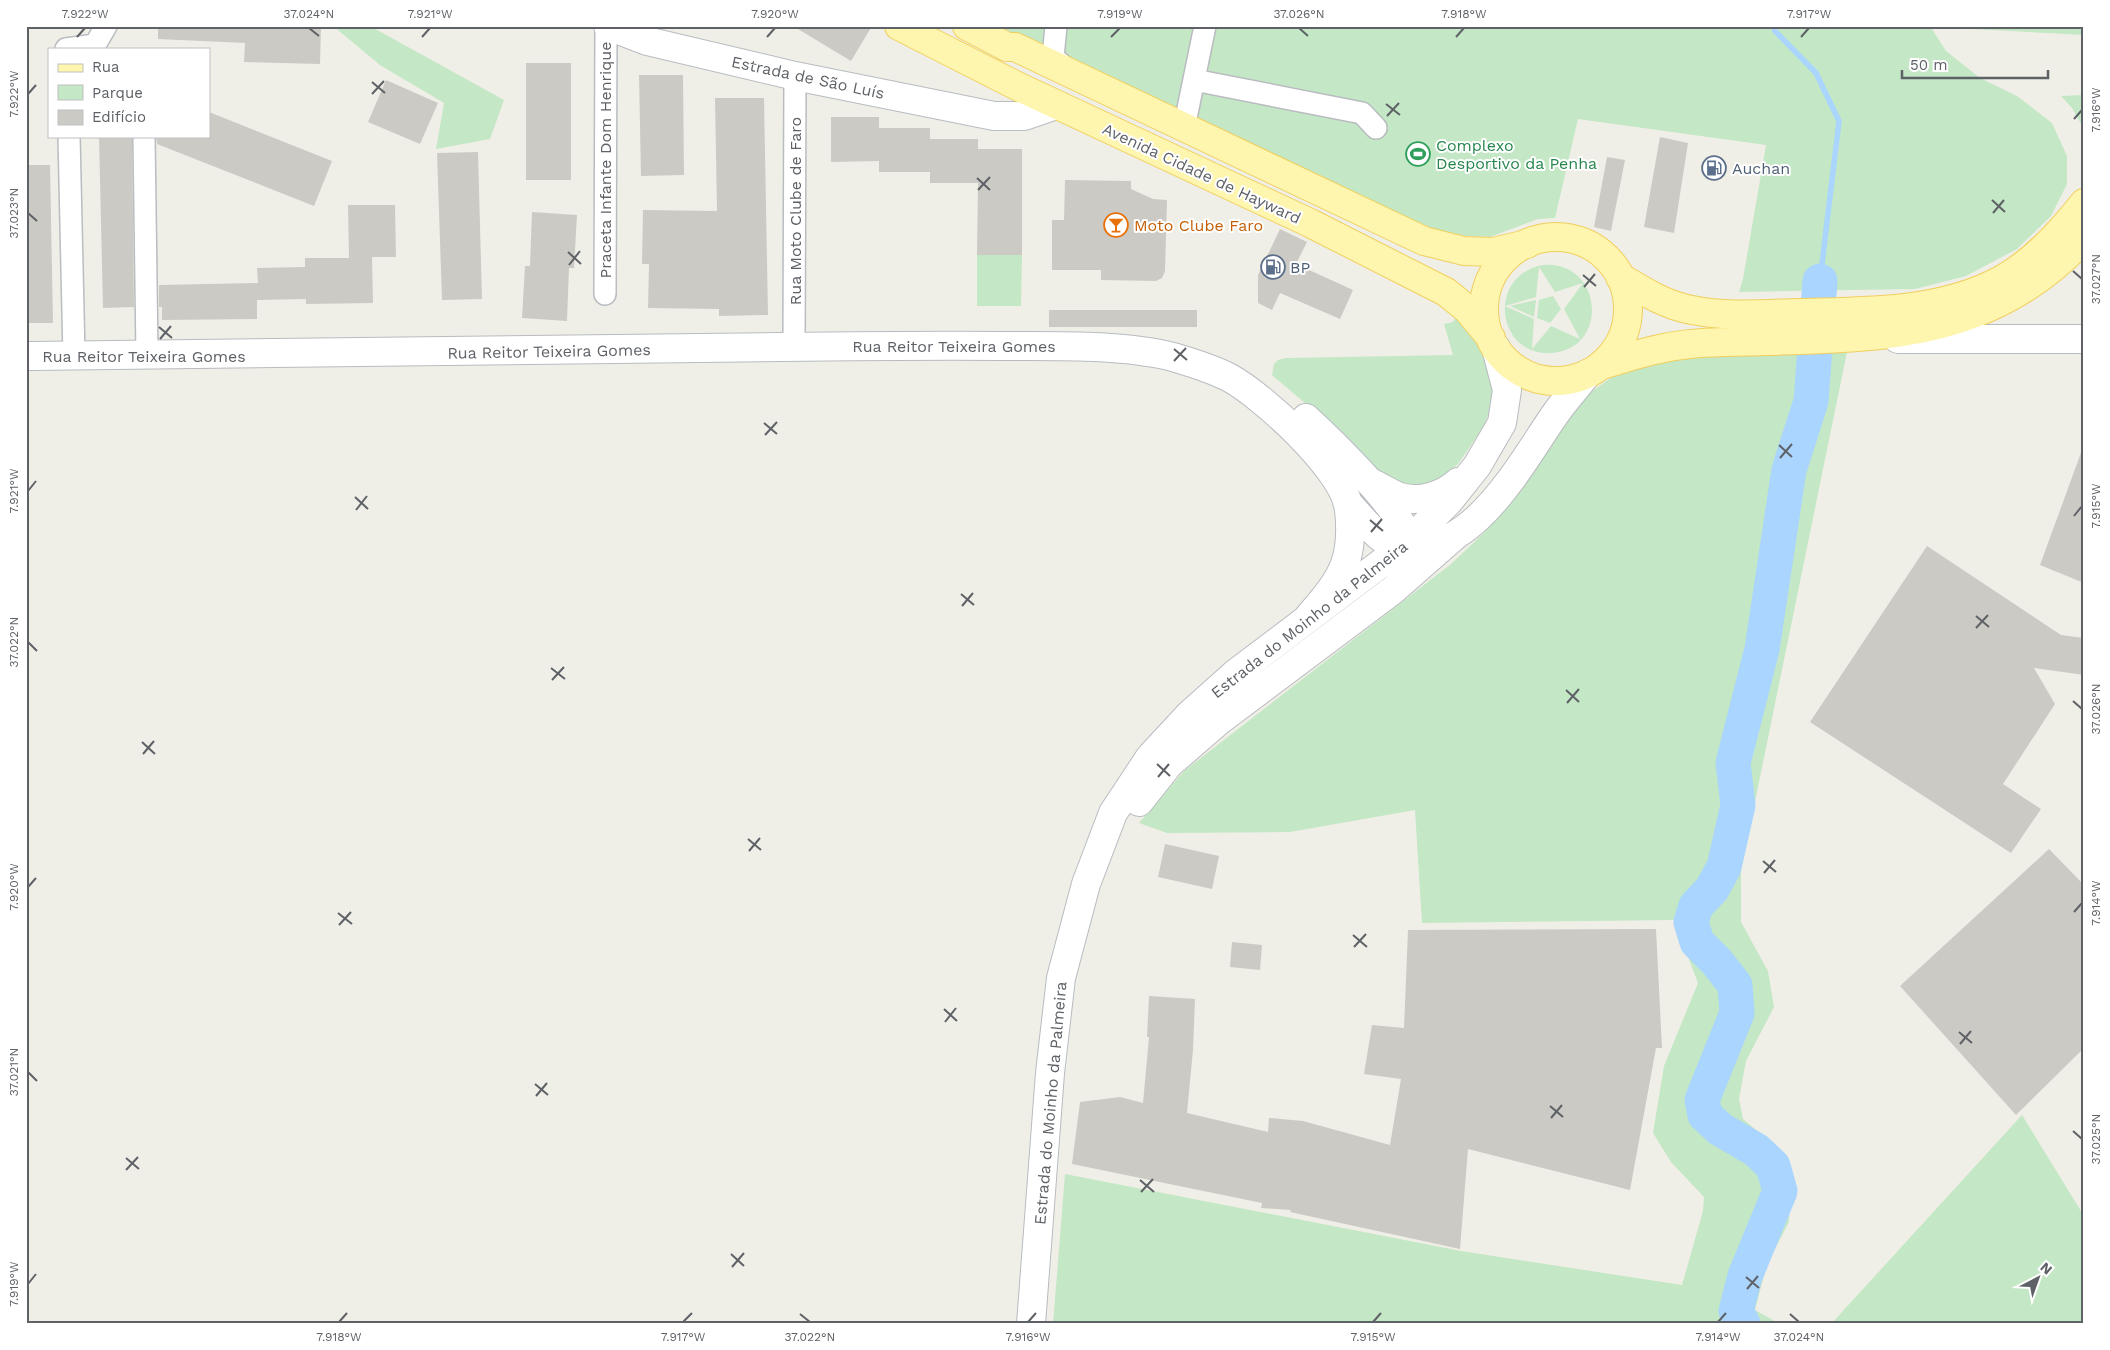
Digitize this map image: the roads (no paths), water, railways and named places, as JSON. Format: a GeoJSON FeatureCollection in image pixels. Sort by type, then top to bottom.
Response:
{"type":"FeatureCollection","features":[{"type":"Feature","properties":{"kind":"main road","name":"Avenida Cidade de Hayward"},"geometry":{"type":"LineString","coordinates":[[899,26],[1056,105],[1310,223],[1446,292],[1467,309],[1494,343]]}},
{"type":"Feature","properties":{"kind":"main road","name":"Avenida Cidade de Hayward"},"geometry":{"type":"LineString","coordinates":[[967,26],[1007,47],[1015,47],[1424,241],[1464,251],[1493,252],[1527,244]]}},
{"type":"Feature","properties":{"kind":"main road"},"geometry":{"type":"LineString","coordinates":[[1620,277],[1656,298],[1692,311],[1738,314],[1848,311],[1941,302],[1982,289],[2002,279],[2036,254],[2084,203]]}},
{"type":"Feature","properties":{"kind":"main road"},"geometry":{"type":"LineString","coordinates":[[1594,370],[1618,347],[1627,325],[1627,300],[1620,277],[1604,256],[1585,244],[1568,239],[1551,238],[1527,244],[1508,256],[1501,264],[1486,294],[1485,316],[1494,343],[1510,364],[1527,375],[1557,381],[1594,370],[1664,348],[1698,343],[1847,339],[1903,332],[1953,322],[1994,307],[2041,278],[2084,238]]}},
{"type":"Feature","properties":{"kind":"street"},"geometry":{"type":"LineString","coordinates":[[82,48],[99,47],[106,26]]}},
{"type":"Feature","properties":{"kind":"street","name":"Estrada de São Luís"},"geometry":{"type":"LineString","coordinates":[[607,26],[647,41],[796,76],[994,116],[1024,116],[1056,105]]}},
{"type":"Feature","properties":{"kind":"street","name":"Praceta Infante Dom Henrique"},"geometry":{"type":"LineString","coordinates":[[605,294],[607,26]]}},
{"type":"Feature","properties":{"kind":"street"},"geometry":{"type":"LineString","coordinates":[[1183,127],[1205,26]]}},
{"type":"Feature","properties":{"kind":"street"},"geometry":{"type":"LineString","coordinates":[[1015,47],[1038,49],[1048,43],[1055,27]]}},
{"type":"Feature","properties":{"kind":"street"},"geometry":{"type":"LineString","coordinates":[[1055,27],[1054,56],[1076,77]]}},
{"type":"Feature","properties":{"kind":"street","name":"Rua Moto Clube de Faro"},"geometry":{"type":"LineString","coordinates":[[794,347],[796,76]]}},
{"type":"Feature","properties":{"kind":"street"},"geometry":{"type":"LineString","coordinates":[[1194,80],[1362,114],[1376,128]]}},
{"type":"Feature","properties":{"kind":"street"},"geometry":{"type":"LineString","coordinates":[[1010,116],[1022,106],[1017,86]]}},
{"type":"Feature","properties":{"kind":"street"},"geometry":{"type":"LineString","coordinates":[[69,138],[74,356]]}},
{"type":"Feature","properties":{"kind":"street"},"geometry":{"type":"LineString","coordinates":[[144,138],[147,355]]}},
{"type":"Feature","properties":{"kind":"street"},"geometry":{"type":"LineString","coordinates":[[1847,339],[2084,339]]}},
{"type":"Feature","properties":{"kind":"street","name":"Estrada do Moinho da Palmeira"},"geometry":{"type":"LineString","coordinates":[[1031,1324],[1050,1073],[1061,978],[1086,884],[1113,812],[1150,757],[1189,715],[1229,679],[1404,546],[1449,500],[1477,466],[1502,423],[1508,390],[1494,343]]}},
{"type":"Feature","properties":{"kind":"street"},"geometry":{"type":"LineString","coordinates":[[1072,346],[1151,344],[1176,348],[1211,358],[1239,370],[1266,386],[1292,406],[1369,481],[1397,518],[1404,531],[1404,546],[1399,578],[1393,590]]}},
{"type":"Feature","properties":{"kind":"street","name":"Rua Reitor Teixeira Gomes"},"geometry":{"type":"LineString","coordinates":[[26,356],[892,345],[1072,346]]}},
{"type":"Feature","properties":{"kind":"street"},"geometry":{"type":"LineString","coordinates":[[1072,346],[1141,352],[1173,358],[1228,377],[1267,404],[1302,438],[1333,476],[1347,502],[1389,544],[1414,548],[1433,546],[1458,534]]}},
{"type":"Feature","properties":{"kind":"street","name":"Estrada do Moinho da Palmeira"},"geometry":{"type":"LineString","coordinates":[[1086,884],[1128,816],[1169,764],[1220,720],[1393,590],[1489,507],[1510,482],[1556,413],[1594,370]]}},
{"type":"Feature","properties":{"kind":"street"},"geometry":{"type":"LineString","coordinates":[[1369,481],[1401,497],[1427,498],[1448,491],[1477,466]]}},
{"type":"Feature","properties":{"kind":"street"},"geometry":{"type":"LineString","coordinates":[[1306,620],[1332,588],[1347,559],[1350,532],[1347,502]]}},
{"type":"Feature","properties":{"kind":"waterway"},"geometry":{"type":"LineString","coordinates":[[1773,26],[1775,31],[1816,73],[1839,121],[1820,281]]}},
{"type":"Feature","properties":{"kind":"waterway"},"geometry":{"type":"LineString","coordinates":[[1743,1324],[1736,1311],[1745,1276],[1780,1191],[1773,1166],[1756,1150],[1720,1129],[1705,1115],[1702,1100],[1737,1013],[1735,985],[1717,962],[1697,942],[1691,922],[1696,906],[1712,889],[1724,867],[1738,805],[1733,763],[1762,649],[1789,470],[1811,401],[1820,281]]}},
{"type":"Feature","properties":{"kind":"place","name":"Complexo Desportivo da Penha"},"geometry":{"type":"Point","coordinates":[1418,154]}},
{"type":"Feature","properties":{"kind":"place","name":"Auchan"},"geometry":{"type":"Point","coordinates":[1714,168]}},
{"type":"Feature","properties":{"kind":"place","name":"Moto Clube Faro"},"geometry":{"type":"Point","coordinates":[1116,225]}},
{"type":"Feature","properties":{"kind":"place","name":"BP"},"geometry":{"type":"Point","coordinates":[1273,267]}}]}
